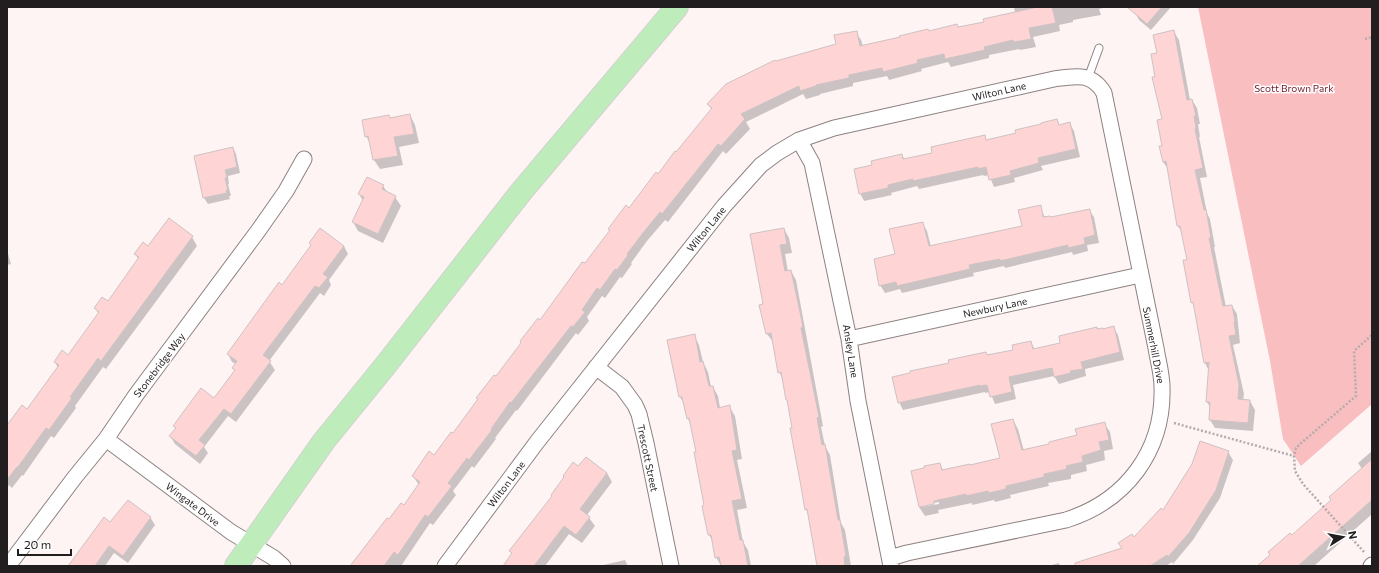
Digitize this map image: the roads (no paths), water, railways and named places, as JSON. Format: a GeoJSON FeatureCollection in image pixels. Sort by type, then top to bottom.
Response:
{"type":"FeatureCollection","features":[{"type":"Feature","properties":{"kind":"main road"},"geometry":{"type":"LineString","coordinates":[[236,566],[324,440],[521,192],[676,7]]}},
{"type":"Feature","properties":{"kind":"street","name":"Wilton Lane"},"geometry":{"type":"LineString","coordinates":[[444,566],[537,442],[724,206],[762,165],[777,152],[799,140],[834,128],[1054,79],[1078,75],[1088,78]]}},
{"type":"Feature","properties":{"kind":"street","name":"Summerhill Drive"},"geometry":{"type":"LineString","coordinates":[[891,562],[907,553],[1066,520],[1083,514],[1106,502],[1130,481],[1148,454],[1155,437],[1160,420],[1162,387],[1156,348],[1104,93],[1100,86],[1088,78]]}},
{"type":"Feature","properties":{"kind":"street","name":"Ansley Lane"},"geometry":{"type":"LineString","coordinates":[[799,140],[812,163],[849,339],[858,401],[891,562]]}},
{"type":"Feature","properties":{"kind":"street","name":"Stonebridge Way"},"geometry":{"type":"LineString","coordinates":[[8,566],[75,477],[106,439],[136,395],[258,231],[286,191],[304,159]]}},
{"type":"Feature","properties":{"kind":"street","name":"Newbury Lane"},"geometry":{"type":"LineString","coordinates":[[849,339],[1140,275]]}},
{"type":"Feature","properties":{"kind":"street","name":"Trescott Street"},"geometry":{"type":"LineString","coordinates":[[596,367],[622,387],[635,405],[639,414],[671,566]]}},
{"type":"Feature","properties":{"kind":"street","name":"Wingate Drive"},"geometry":{"type":"LineString","coordinates":[[106,439],[231,532],[274,558],[283,566]]}},
{"type":"Feature","properties":{"kind":"lane"},"geometry":{"type":"LineString","coordinates":[[1088,78],[1099,48]]}},
{"type":"Feature","properties":{"kind":"park label","name":"Scott Brown Park"},"geometry":{"type":"Point","coordinates":[1294,88]}}]}
